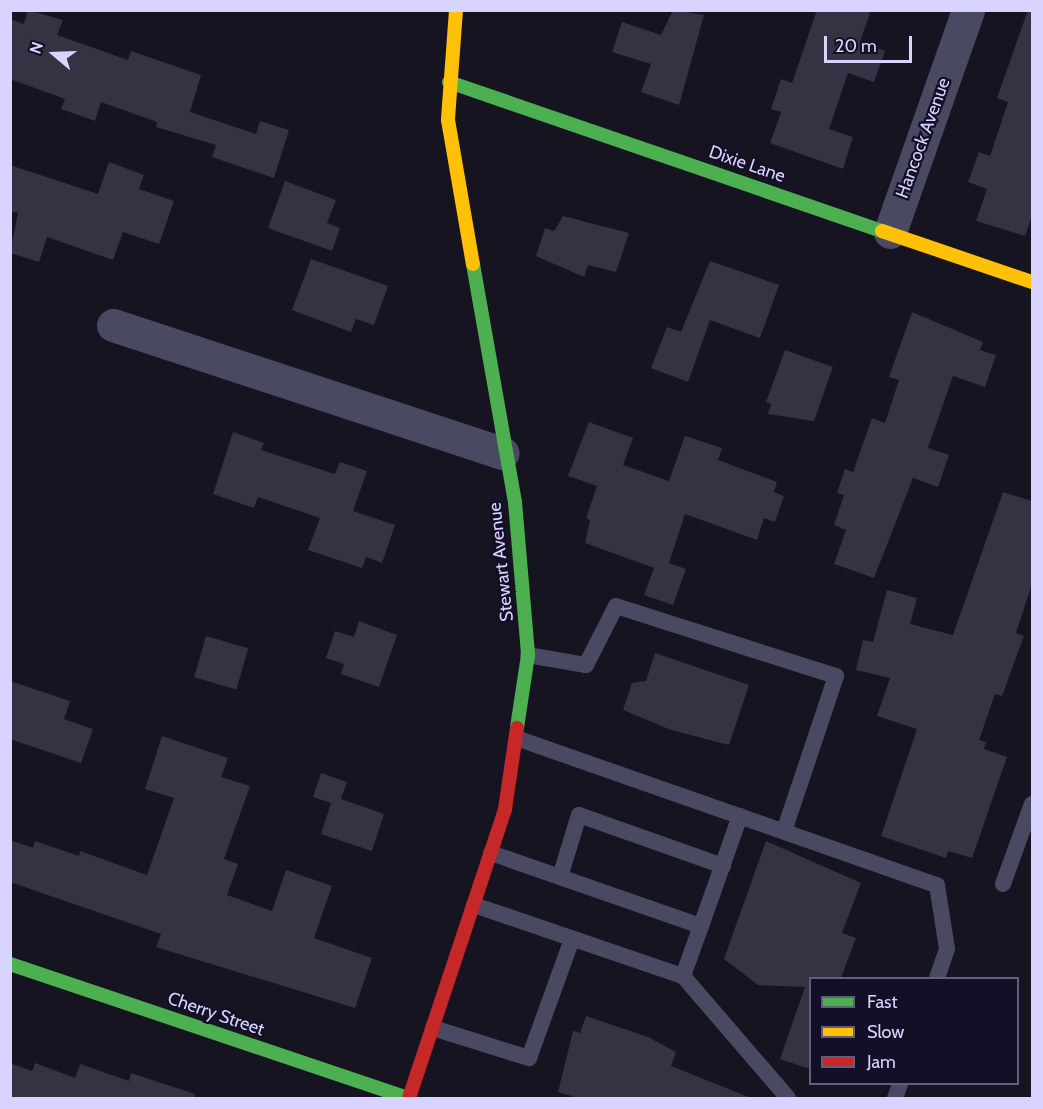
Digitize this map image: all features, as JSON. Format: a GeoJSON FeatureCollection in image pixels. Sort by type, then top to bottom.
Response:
{"type":"FeatureCollection","features":[{"type":"Feature","properties":{"kind":"main road","name":"Stewart Avenue"},"geometry":{"type":"LineString","coordinates":[[410,1098],[491,853],[519,738],[528,655],[524,572],[454,174],[448,82],[456,10]]}},
{"type":"Feature","properties":{"kind":"main road","name":"Dixie Lane"},"geometry":{"type":"LineString","coordinates":[[448,82],[1032,282]]}},
{"type":"Feature","properties":{"kind":"main road","name":"Cherry Street"},"geometry":{"type":"LineString","coordinates":[[10,964],[410,1098]]}},
{"type":"Feature","properties":{"kind":"street","name":"Hancock Avenue"},"geometry":{"type":"LineString","coordinates":[[890,232],[968,10]]}},
{"type":"Feature","properties":{"kind":"street"},"geometry":{"type":"LineString","coordinates":[[113,325],[503,453]]}},
{"type":"Feature","properties":{"kind":"lane"},"geometry":{"type":"LineString","coordinates":[[528,655],[586,665],[616,606],[836,676],[784,831]]}},
{"type":"Feature","properties":{"kind":"lane"},"geometry":{"type":"LineString","coordinates":[[519,738],[937,885],[947,949],[937,977]]}},
{"type":"Feature","properties":{"kind":"lane"},"geometry":{"type":"LineString","coordinates":[[1004,884],[1032,804]]}},
{"type":"Feature","properties":{"kind":"lane"},"geometry":{"type":"LineString","coordinates":[[560,877],[579,815],[723,866]]}},
{"type":"Feature","properties":{"kind":"lane"},"geometry":{"type":"LineString","coordinates":[[683,976],[740,816]]}},
{"type":"Feature","properties":{"kind":"lane"},"geometry":{"type":"LineString","coordinates":[[491,853],[701,926]]}},
{"type":"Feature","properties":{"kind":"lane"},"geometry":{"type":"LineString","coordinates":[[474,905],[683,976],[788,1098]]}},
{"type":"Feature","properties":{"kind":"lane"},"geometry":{"type":"LineString","coordinates":[[433,1028],[529,1058],[572,939]]}},
{"type":"Feature","properties":{"kind":"building"},"geometry":{"type":"Polygon","coordinates":[[[28,10],[63,20],[57,35],[128,60],[131,51],[201,75],[190,112],[256,134],[260,121],[289,130],[274,178],[212,157],[216,145],[156,127],[157,122],[101,102],[95,121],[61,109],[65,99],[10,79],[10,19],[24,24],[28,10]]]}},
{"type":"Feature","properties":{"kind":"building"},"geometry":{"type":"Polygon","coordinates":[[[673,10],[704,15],[679,105],[641,92],[651,64],[612,52],[622,22],[661,35],[673,10]]]}},
{"type":"Feature","properties":{"kind":"building"},"geometry":{"type":"Polygon","coordinates":[[[817,10],[871,10],[860,42],[885,51],[874,82],[848,73],[829,129],[853,137],[843,169],[770,143],[781,112],[771,109],[781,79],[792,83],[817,10]]]}},
{"type":"Feature","properties":{"kind":"building"},"geometry":{"type":"Polygon","coordinates":[[[1028,10],[1032,10],[1032,216],[1025,236],[976,221],[987,189],[968,182],[979,152],[990,156],[1008,102],[997,98],[1028,10]]]}},
{"type":"Feature","properties":{"kind":"building"},"geometry":{"type":"Polygon","coordinates":[[[109,162],[144,175],[139,189],[174,201],[159,244],[123,232],[113,260],[47,237],[39,262],[10,253],[18,213],[10,211],[10,165],[98,194],[109,162]]]}},
{"type":"Feature","properties":{"kind":"building"},"geometry":{"type":"Polygon","coordinates":[[[285,181],[336,200],[327,223],[340,228],[332,251],[268,228],[285,181]]]}},
{"type":"Feature","properties":{"kind":"building"},"geometry":{"type":"Polygon","coordinates":[[[563,216],[629,233],[616,272],[588,265],[584,277],[536,256],[545,228],[554,231],[563,216]]]}},
{"type":"Feature","properties":{"kind":"building"},"geometry":{"type":"Polygon","coordinates":[[[311,259],[388,286],[374,325],[356,319],[351,332],[292,310],[311,259]]]}},
{"type":"Feature","properties":{"kind":"building"},"geometry":{"type":"Polygon","coordinates":[[[710,261],[779,285],[760,338],[710,320],[688,382],[651,368],[667,327],[681,332],[710,261]]]}},
{"type":"Feature","properties":{"kind":"building"},"geometry":{"type":"Polygon","coordinates":[[[912,312],[983,342],[980,350],[996,355],[985,387],[953,376],[928,448],[949,455],[938,487],[913,478],[874,578],[834,564],[846,530],[834,525],[844,495],[837,493],[845,469],[853,472],[872,418],[885,423],[899,380],[889,377],[912,312]]]}},
{"type":"Feature","properties":{"kind":"building"},"geometry":{"type":"Polygon","coordinates":[[[785,350],[833,367],[814,421],[768,414],[771,404],[766,402],[785,350]]]}},
{"type":"Feature","properties":{"kind":"building"},"geometry":{"type":"Polygon","coordinates":[[[589,422],[633,438],[623,465],[669,481],[685,436],[722,448],[718,460],[777,482],[774,492],[784,496],[775,522],[764,518],[757,540],[685,514],[669,563],[686,569],[673,605],[644,595],[654,568],[585,543],[590,520],[586,518],[597,486],[568,476],[589,422]]]}},
{"type":"Feature","properties":{"kind":"building"},"geometry":{"type":"Polygon","coordinates":[[[233,432],[264,443],[261,450],[335,474],[340,462],[367,471],[353,511],[395,525],[382,563],[366,557],[362,568],[308,550],[320,518],[258,497],[254,508],[213,494],[233,432]]]}},
{"type":"Feature","properties":{"kind":"building"},"geometry":{"type":"Polygon","coordinates":[[[1003,492],[1032,501],[1032,584],[1016,633],[1024,636],[1002,696],[995,694],[979,740],[986,742],[984,749],[1007,757],[972,858],[948,851],[946,858],[881,836],[917,729],[877,716],[890,678],[856,670],[863,640],[873,642],[887,590],[917,598],[910,624],[953,635],[1003,492]]]}},
{"type":"Feature","properties":{"kind":"building"},"geometry":{"type":"Polygon","coordinates":[[[359,621],[397,635],[379,687],[341,674],[344,664],[326,658],[335,631],[354,637],[359,621]]]}},
{"type":"Feature","properties":{"kind":"building"},"geometry":{"type":"Polygon","coordinates":[[[206,636],[248,648],[236,689],[194,677],[206,636]]]}},
{"type":"Feature","properties":{"kind":"building"},"geometry":{"type":"Polygon","coordinates":[[[655,653],[749,685],[729,745],[671,730],[623,710],[632,683],[646,681],[655,653]]]}},
{"type":"Feature","properties":{"kind":"building"},"geometry":{"type":"Polygon","coordinates":[[[10,681],[70,701],[64,719],[93,729],[81,763],[10,739],[10,681]]]}},
{"type":"Feature","properties":{"kind":"building"},"geometry":{"type":"Polygon","coordinates":[[[162,736],[228,758],[221,777],[250,786],[224,859],[238,864],[227,895],[272,911],[286,870],[332,886],[314,938],[372,958],[355,1008],[156,947],[161,934],[10,882],[10,840],[33,848],[35,841],[79,856],[80,851],[147,875],[174,798],[145,789],[162,736]]]}},
{"type":"Feature","properties":{"kind":"building"},"geometry":{"type":"Polygon","coordinates":[[[321,773],[347,782],[341,799],[384,814],[372,851],[321,834],[331,803],[313,797],[321,773]]]}},
{"type":"Feature","properties":{"kind":"building"},"geometry":{"type":"Polygon","coordinates":[[[766,841],[861,883],[842,933],[856,938],[841,977],[809,977],[809,1069],[780,1059],[805,987],[758,985],[724,959],[766,841]]]}},
{"type":"Feature","properties":{"kind":"building"},"geometry":{"type":"Polygon","coordinates":[[[586,1016],[648,1037],[676,1052],[671,1066],[751,1098],[578,1098],[558,1092],[573,1031],[580,1033],[586,1016]]]}},
{"type":"Feature","properties":{"kind":"building"},"geometry":{"type":"Polygon","coordinates":[[[10,1063],[32,1071],[35,1063],[75,1078],[80,1064],[129,1081],[131,1073],[195,1094],[194,1098],[10,1098],[10,1063]]]}},
{"type":"Feature","properties":{"kind":"traffic: fast"},"geometry":{"type":"LineString","coordinates":[[449,82],[882,231]]}},
{"type":"Feature","properties":{"kind":"traffic: fast"},"geometry":{"type":"LineString","coordinates":[[473,264],[515,502],[528,655],[517,728]]}},
{"type":"Feature","properties":{"kind":"traffic: fast"},"geometry":{"type":"LineString","coordinates":[[10,964],[409,1098]]}},
{"type":"Feature","properties":{"kind":"traffic: slow"},"geometry":{"type":"LineString","coordinates":[[456,10],[448,120],[473,264]]}},
{"type":"Feature","properties":{"kind":"traffic: slow"},"geometry":{"type":"LineString","coordinates":[[882,231],[1032,282]]}},
{"type":"Feature","properties":{"kind":"traffic: jam"},"geometry":{"type":"LineString","coordinates":[[409,1098],[505,809],[517,728]]}}]}
